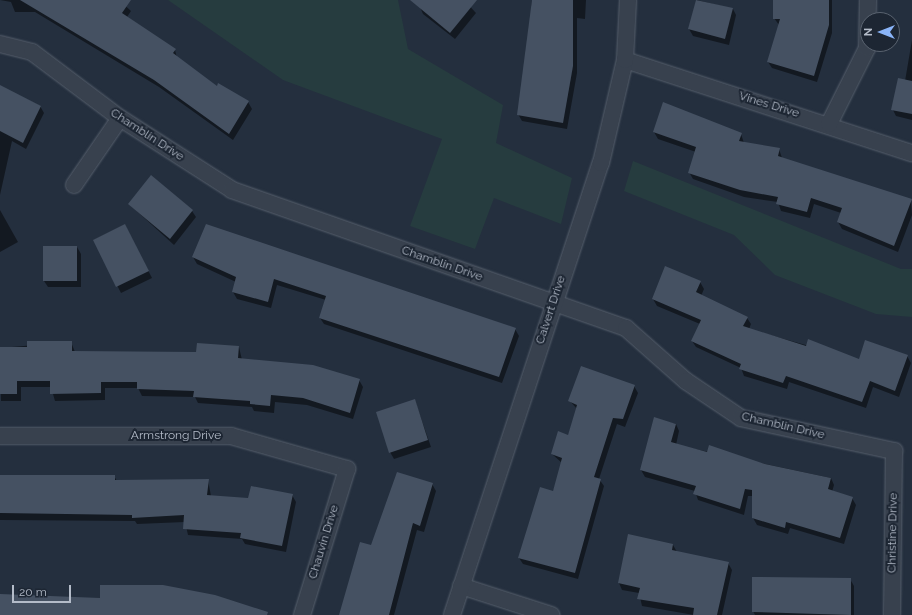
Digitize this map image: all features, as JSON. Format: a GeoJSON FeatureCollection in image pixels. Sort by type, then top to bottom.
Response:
{"type":"FeatureCollection","features":[{"type":"Feature","properties":{"kind":"street","name":"Calvert Drive"},"geometry":{"type":"LineString","coordinates":[[452,615],[553,303],[601,163],[625,60],[628,0]]}},
{"type":"Feature","properties":{"kind":"street"},"geometry":{"type":"LineString","coordinates":[[829,124],[867,48],[868,0]]}},
{"type":"Feature","properties":{"kind":"street","name":"Chamblin Drive"},"geometry":{"type":"LineString","coordinates":[[0,44],[32,52],[120,118],[232,190],[626,328],[686,381],[741,418],[894,451]]}},
{"type":"Feature","properties":{"kind":"street","name":"Vines Drive"},"geometry":{"type":"LineString","coordinates":[[625,60],[829,124],[912,153]]}},
{"type":"Feature","properties":{"kind":"street"},"geometry":{"type":"LineString","coordinates":[[74,185],[120,118]]}},
{"type":"Feature","properties":{"kind":"street","name":"Armstrong Drive"},"geometry":{"type":"LineString","coordinates":[[0,436],[231,436],[347,469]]}},
{"type":"Feature","properties":{"kind":"street","name":"Christine Drive"},"geometry":{"type":"LineString","coordinates":[[892,615],[894,451]]}},
{"type":"Feature","properties":{"kind":"street","name":"Chauvin Drive"},"geometry":{"type":"LineString","coordinates":[[302,615],[347,469]]}},
{"type":"Feature","properties":{"kind":"street"},"geometry":{"type":"LineString","coordinates":[[461,586],[551,615]]}},
{"type":"Feature","properties":{"kind":"green space"},"geometry":{"type":"Polygon","coordinates":[[[168,0],[398,0],[408,49],[503,105],[496,143],[572,178],[561,224],[494,198],[475,249],[410,226],[442,139],[283,80],[168,0]]]}},
{"type":"Feature","properties":{"kind":"green space"},"geometry":{"type":"Polygon","coordinates":[[[633,161],[901,269],[912,269],[912,317],[876,314],[775,275],[734,235],[624,191],[633,161]]]}},
{"type":"Feature","properties":{"kind":"building"},"geometry":{"type":"Polygon","coordinates":[[[20,0],[131,0],[122,13],[176,49],[173,53],[217,86],[218,83],[249,101],[229,134],[154,80],[20,0]]]}},
{"type":"Feature","properties":{"kind":"building"},"geometry":{"type":"Polygon","coordinates":[[[410,0],[477,0],[450,33],[410,0]]]}},
{"type":"Feature","properties":{"kind":"building"},"geometry":{"type":"Polygon","coordinates":[[[532,0],[573,0],[573,66],[563,123],[517,115],[532,0]]]}},
{"type":"Feature","properties":{"kind":"building"},"geometry":{"type":"Polygon","coordinates":[[[696,0],[733,8],[725,39],[688,29],[696,0]]]}},
{"type":"Feature","properties":{"kind":"building"},"geometry":{"type":"Polygon","coordinates":[[[773,0],[829,0],[829,25],[814,76],[767,62],[780,19],[773,19],[773,0]]]}},
{"type":"Feature","properties":{"kind":"building"},"geometry":{"type":"Polygon","coordinates":[[[898,78],[912,81],[912,114],[891,110],[898,78]]]}},
{"type":"Feature","properties":{"kind":"building"},"geometry":{"type":"Polygon","coordinates":[[[0,85],[41,106],[23,143],[0,131],[0,85]]]}},
{"type":"Feature","properties":{"kind":"building"},"geometry":{"type":"Polygon","coordinates":[[[663,102],[742,133],[739,141],[780,148],[778,156],[912,199],[894,246],[837,222],[842,208],[811,198],[807,212],[776,204],[778,197],[740,190],[688,173],[696,147],[653,132],[663,102]]]}},
{"type":"Feature","properties":{"kind":"building"},"geometry":{"type":"Polygon","coordinates":[[[151,175],[193,210],[170,239],[128,204],[151,175]]]}},
{"type":"Feature","properties":{"kind":"building"},"geometry":{"type":"Polygon","coordinates":[[[125,224],[149,271],[116,287],[93,240],[125,224]]]}},
{"type":"Feature","properties":{"kind":"building"},"geometry":{"type":"Polygon","coordinates":[[[206,224],[516,328],[499,377],[319,318],[326,296],[274,279],[268,302],[232,292],[236,277],[192,257],[206,224]]]}},
{"type":"Feature","properties":{"kind":"building"},"geometry":{"type":"Polygon","coordinates":[[[43,246],[77,246],[77,281],[43,281],[43,246]]]}},
{"type":"Feature","properties":{"kind":"building"},"geometry":{"type":"Polygon","coordinates":[[[665,266],[701,281],[696,292],[748,317],[743,326],[806,346],[808,339],[859,359],[865,340],[908,355],[895,391],[870,381],[862,402],[786,376],[783,383],[739,369],[741,364],[691,341],[701,320],[652,299],[665,266]]]}},
{"type":"Feature","properties":{"kind":"building"},"geometry":{"type":"Polygon","coordinates":[[[27,341],[72,341],[72,351],[196,352],[197,343],[239,346],[238,358],[313,365],[360,379],[350,413],[303,398],[271,395],[270,406],[250,404],[250,401],[193,397],[194,391],[137,389],[137,382],[101,382],[101,393],[50,394],[50,381],[17,381],[17,394],[0,394],[0,347],[27,347],[27,341]]]}},
{"type":"Feature","properties":{"kind":"building"},"geometry":{"type":"Polygon","coordinates":[[[581,366],[635,385],[623,419],[613,418],[594,477],[601,479],[575,573],[518,558],[540,487],[553,491],[562,458],[551,454],[558,431],[568,435],[577,405],[568,401],[581,366]]]}},
{"type":"Feature","properties":{"kind":"building"},"geometry":{"type":"Polygon","coordinates":[[[415,399],[428,440],[389,453],[376,412],[415,399]]]}},
{"type":"Feature","properties":{"kind":"building"},"geometry":{"type":"Polygon","coordinates":[[[654,417],[676,424],[671,442],[707,452],[709,445],[765,464],[831,478],[828,489],[853,497],[840,538],[786,522],[785,528],[752,518],[752,490],[745,489],[740,509],[693,494],[696,486],[640,470],[654,417]]]}},
{"type":"Feature","properties":{"kind":"building"},"geometry":{"type":"Polygon","coordinates":[[[397,472],[433,483],[420,526],[413,523],[389,615],[339,615],[360,542],[371,545],[397,472]]]}},
{"type":"Feature","properties":{"kind":"building"},"geometry":{"type":"Polygon","coordinates":[[[0,475],[115,475],[115,480],[209,479],[207,495],[248,498],[251,486],[293,494],[282,546],[240,538],[241,533],[183,529],[184,515],[132,518],[132,515],[0,513],[0,475]]]}},
{"type":"Feature","properties":{"kind":"building"},"geometry":{"type":"Polygon","coordinates":[[[628,534],[673,544],[672,550],[729,562],[717,615],[693,615],[694,608],[637,599],[640,588],[618,583],[628,534]]]}},
{"type":"Feature","properties":{"kind":"building"},"geometry":{"type":"Polygon","coordinates":[[[752,577],[851,578],[851,615],[752,612],[752,577]]]}},
{"type":"Feature","properties":{"kind":"building"},"geometry":{"type":"Polygon","coordinates":[[[100,585],[163,585],[215,595],[268,612],[267,615],[0,615],[0,594],[100,598],[100,585]]]}}]}
